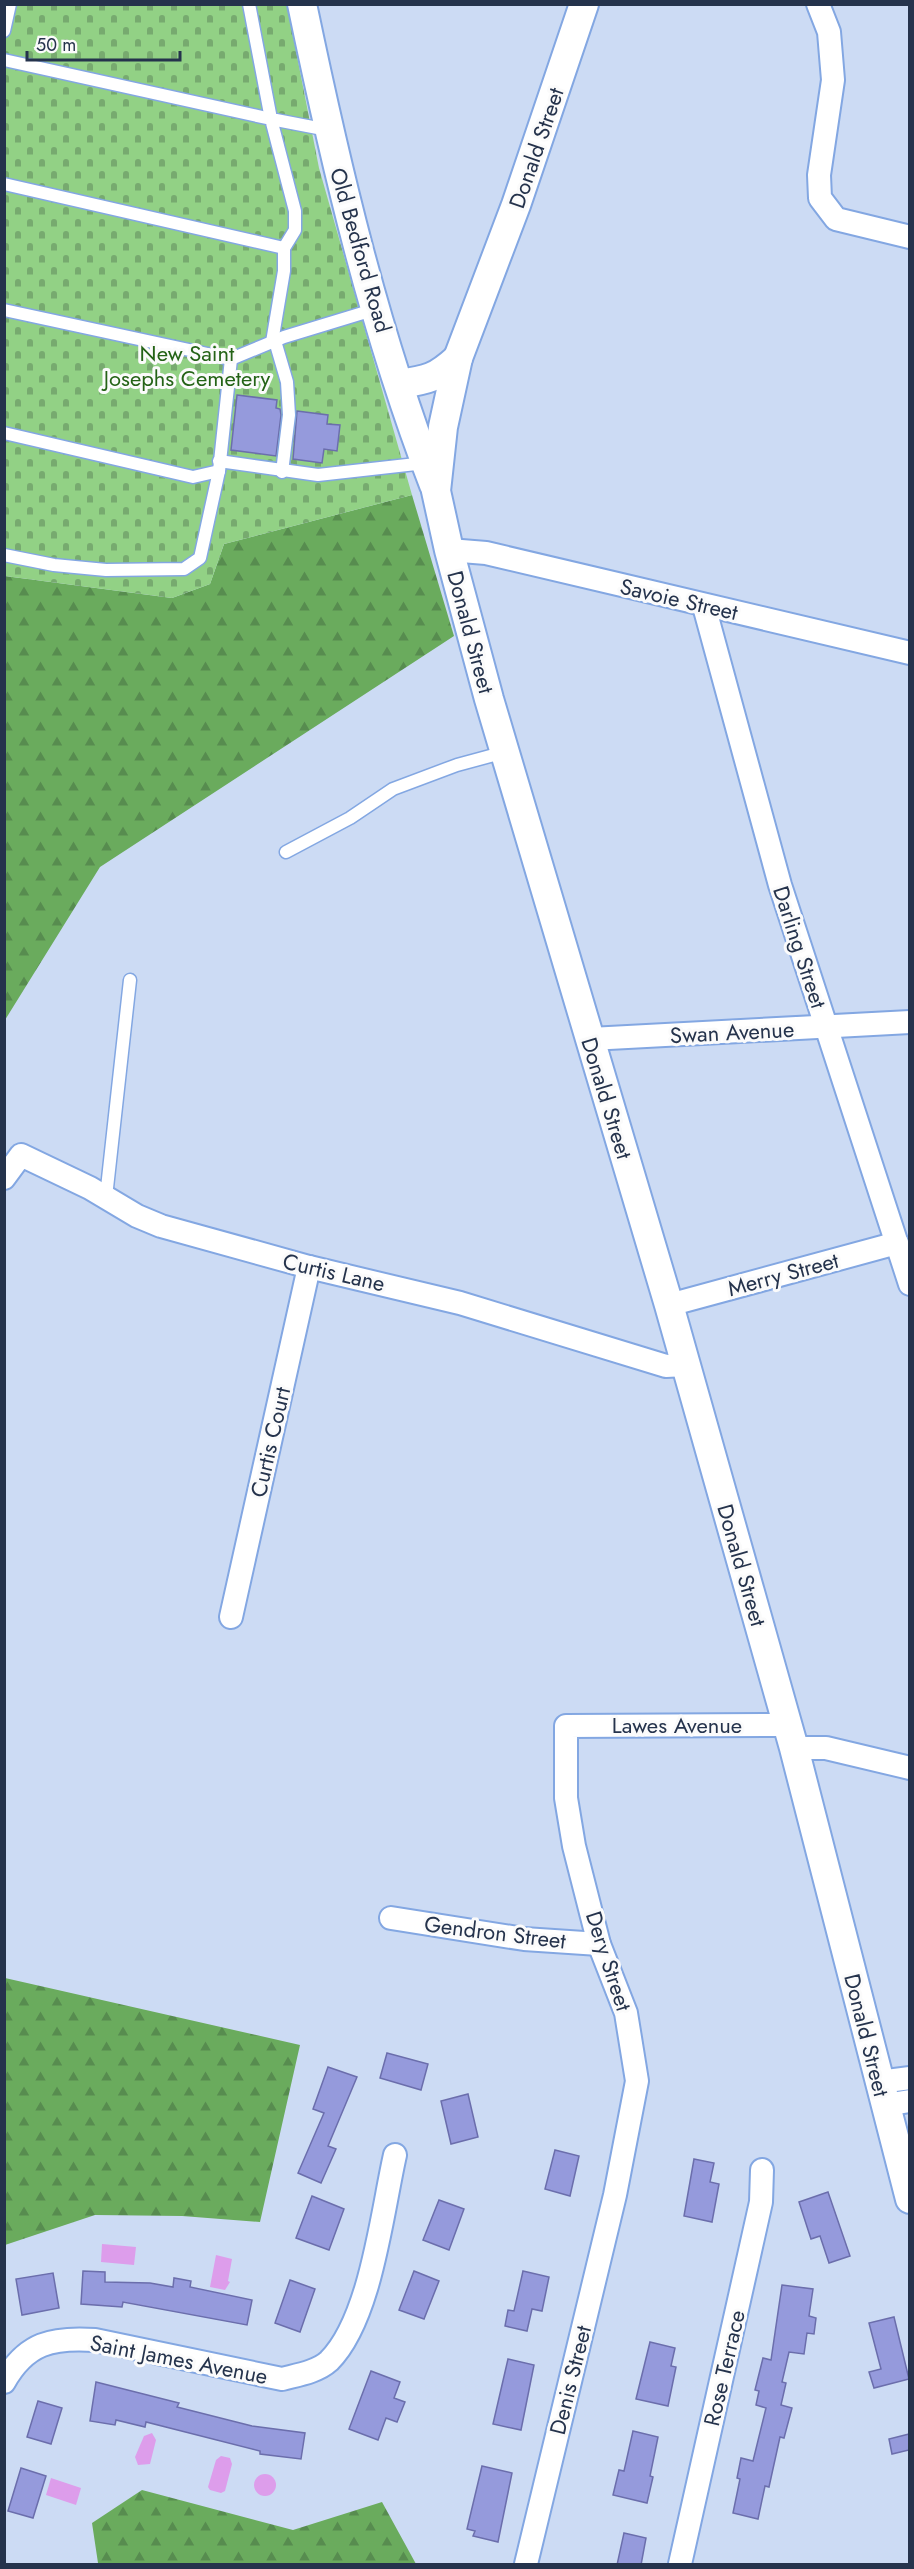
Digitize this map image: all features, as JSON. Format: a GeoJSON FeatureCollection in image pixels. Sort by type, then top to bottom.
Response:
{"type":"FeatureCollection","features":[{"type":"Feature","properties":{"kind":"street","name":"Old Bedford Road"},"geometry":{"type":"LineString","coordinates":[[302,4],[328,130],[375,309],[436,491]]}},
{"type":"Feature","properties":{"kind":"street","name":"Donald Street"},"geometry":{"type":"LineString","coordinates":[[584,4],[520,194],[458,358],[443,426],[436,491],[448,550],[505,752],[669,1305],[891,2096],[909,2199]]}},
{"type":"Feature","properties":{"kind":"street"},"geometry":{"type":"LineString","coordinates":[[818,4],[829,32],[832,56],[830,105],[819,175],[820,198],[836,219],[909,237]]}},
{"type":"Feature","properties":{"kind":"street"},"geometry":{"type":"LineString","coordinates":[[399,384],[428,380],[440,374],[458,358]]}},
{"type":"Feature","properties":{"kind":"street","name":"Savoie Street"},"geometry":{"type":"LineString","coordinates":[[448,550],[486,553],[909,653]]}},
{"type":"Feature","properties":{"kind":"street","name":"Darling Street"},"geometry":{"type":"LineString","coordinates":[[704,606],[780,885],[909,1284]]}},
{"type":"Feature","properties":{"kind":"street","name":"Swan Avenue"},"geometry":{"type":"LineString","coordinates":[[590,1039],[909,1022]]}},
{"type":"Feature","properties":{"kind":"street","name":"Curtis Lane"},"geometry":{"type":"LineString","coordinates":[[4,1178],[21,1155],[160,1226],[309,1267],[460,1303],[666,1366],[686,1365]]}},
{"type":"Feature","properties":{"kind":"street","name":"Merry Street"},"geometry":{"type":"LineString","coordinates":[[669,1305],[897,1243]]}},
{"type":"Feature","properties":{"kind":"street","name":"Curtis Court"},"geometry":{"type":"LineString","coordinates":[[231,1617],[309,1267]]}},
{"type":"Feature","properties":{"kind":"street","name":"Lawes Avenue"},"geometry":{"type":"LineString","coordinates":[[566,1726],[790,1736],[826,1748],[909,1768]]}},
{"type":"Feature","properties":{"kind":"street","name":"Dery Street"},"geometry":{"type":"LineString","coordinates":[[566,1726],[566,1798],[574,1846],[599,1944],[626,2013],[637,2081],[615,2195]]}},
{"type":"Feature","properties":{"kind":"street","name":"Gendron Street"},"geometry":{"type":"LineString","coordinates":[[391,1918],[524,1939],[599,1944]]}},
{"type":"Feature","properties":{"kind":"street"},"geometry":{"type":"LineString","coordinates":[[891,2096],[909,2078]]}},
{"type":"Feature","properties":{"kind":"street","name":"Saint James Avenue"},"geometry":{"type":"LineString","coordinates":[[4,2382],[15,2362],[37,2346],[67,2338],[95,2340],[282,2379],[308,2373],[328,2361],[353,2326],[367,2282],[395,2155]]}},
{"type":"Feature","properties":{"kind":"street","name":"Rose Terrace"},"geometry":{"type":"LineString","coordinates":[[680,2565],[761,2202],[762,2170]]}},
{"type":"Feature","properties":{"kind":"street","name":"Denis Street"},"geometry":{"type":"LineString","coordinates":[[526,2565],[615,2195]]}},
{"type":"Feature","properties":{"kind":"lane"},"geometry":{"type":"LineString","coordinates":[[4,31],[10,4]]}},
{"type":"Feature","properties":{"kind":"lane"},"geometry":{"type":"LineString","coordinates":[[249,4],[271,119],[295,211],[295,230],[284,248],[284,272],[274,342],[287,382],[289,415],[282,472]]}},
{"type":"Feature","properties":{"kind":"lane"},"geometry":{"type":"LineString","coordinates":[[4,60],[328,130]]}},
{"type":"Feature","properties":{"kind":"lane"},"geometry":{"type":"LineString","coordinates":[[4,184],[284,248]]}},
{"type":"Feature","properties":{"kind":"lane"},"geometry":{"type":"LineString","coordinates":[[4,310],[231,359],[274,342],[375,309]]}},
{"type":"Feature","properties":{"kind":"lane"},"geometry":{"type":"LineString","coordinates":[[4,555],[54,566],[105,570],[184,569],[200,558],[219,466],[231,359]]}},
{"type":"Feature","properties":{"kind":"lane"},"geometry":{"type":"LineString","coordinates":[[4,433],[193,477],[219,466],[318,476],[425,463]]}},
{"type":"Feature","properties":{"kind":"lane"},"geometry":{"type":"LineString","coordinates":[[286,852],[350,818],[393,789],[446,769],[505,752]]}},
{"type":"Feature","properties":{"kind":"lane"},"geometry":{"type":"LineString","coordinates":[[106,1197],[130,980]]}},
{"type":"Feature","properties":{"kind":"green space","name":"New Saint Josephs Cemetery"},"geometry":{"type":"Polygon","coordinates":[[[5,5],[287,5],[319,168],[412,495],[224,544],[210,584],[172,598],[5,576],[5,5]]]}},
{"type":"Feature","properties":{"kind":"green space"},"geometry":{"type":"Polygon","coordinates":[[[412,495],[454,636],[100,867],[5,1020],[5,576],[172,598],[210,584],[224,544],[412,495]]]}},
{"type":"Feature","properties":{"kind":"green space"},"geometry":{"type":"Polygon","coordinates":[[[5,1978],[300,2045],[260,2222],[182,2216],[95,2215],[5,2245],[5,1978]]]}},
{"type":"Feature","properties":{"kind":"green space"},"geometry":{"type":"Polygon","coordinates":[[[142,2490],[293,2530],[382,2502],[416,2564],[98,2563],[92,2523],[142,2490]]]}},
{"type":"Feature","properties":{"kind":"shaded area"},"geometry":{"type":"Polygon","coordinates":[[[102,2244],[136,2247],[134,2265],[101,2262],[102,2244]]]}},
{"type":"Feature","properties":{"kind":"shaded area"},"geometry":{"type":"Polygon","coordinates":[[[216,2255],[232,2259],[228,2281],[230,2282],[225,2290],[210,2287],[216,2255]]]}},
{"type":"Feature","properties":{"kind":"shaded area"},"geometry":{"type":"Polygon","coordinates":[[[152,2433],[156,2440],[150,2464],[138,2465],[135,2457],[144,2436],[152,2433]]]}},
{"type":"Feature","properties":{"kind":"shaded area"},"geometry":{"type":"Polygon","coordinates":[[[221,2456],[230,2458],[232,2464],[225,2491],[221,2493],[210,2490],[208,2487],[216,2460],[221,2456]]]}},
{"type":"Feature","properties":{"kind":"shaded area"},"geometry":{"type":"Polygon","coordinates":[[[265,2474],[273,2477],[276,2485],[273,2493],[265,2496],[257,2493],[254,2485],[257,2477],[265,2474]]]}},
{"type":"Feature","properties":{"kind":"shaded area"},"geometry":{"type":"Polygon","coordinates":[[[51,2478],[81,2488],[76,2505],[46,2495],[51,2478]]]}},
{"type":"Feature","properties":{"kind":"building"},"geometry":{"type":"Polygon","coordinates":[[[237,395],[277,400],[276,408],[280,409],[281,415],[276,456],[231,450],[237,395]]]}},
{"type":"Feature","properties":{"kind":"building"},"geometry":{"type":"Polygon","coordinates":[[[297,411],[328,415],[327,424],[340,425],[337,451],[324,449],[322,463],[293,459],[297,411]]]}},
{"type":"Feature","properties":{"kind":"building"},"geometry":{"type":"Polygon","coordinates":[[[387,2053],[428,2064],[421,2090],[380,2078],[387,2053]]]}},
{"type":"Feature","properties":{"kind":"building"},"geometry":{"type":"Polygon","coordinates":[[[328,2067],[357,2077],[328,2146],[336,2149],[321,2183],[298,2173],[324,2113],[313,2109],[328,2067]]]}},
{"type":"Feature","properties":{"kind":"building"},"geometry":{"type":"Polygon","coordinates":[[[468,2094],[478,2137],[451,2144],[441,2101],[468,2094]]]}},
{"type":"Feature","properties":{"kind":"building"},"geometry":{"type":"Polygon","coordinates":[[[555,2150],[579,2156],[570,2196],[545,2189],[555,2150]]]}},
{"type":"Feature","properties":{"kind":"building"},"geometry":{"type":"Polygon","coordinates":[[[694,2159],[714,2163],[710,2182],[719,2184],[712,2222],[684,2216],[694,2159]]]}},
{"type":"Feature","properties":{"kind":"building"},"geometry":{"type":"Polygon","coordinates":[[[828,2192],[850,2256],[829,2263],[820,2236],[811,2239],[799,2202],[828,2192]]]}},
{"type":"Feature","properties":{"kind":"building"},"geometry":{"type":"Polygon","coordinates":[[[312,2196],[344,2209],[329,2250],[296,2238],[312,2196]]]}},
{"type":"Feature","properties":{"kind":"building"},"geometry":{"type":"Polygon","coordinates":[[[439,2200],[464,2209],[449,2250],[423,2240],[439,2200]]]}},
{"type":"Feature","properties":{"kind":"building"},"geometry":{"type":"Polygon","coordinates":[[[83,2271],[105,2272],[105,2282],[150,2283],[173,2287],[174,2278],[191,2281],[190,2287],[252,2300],[247,2325],[123,2302],[122,2307],[81,2304],[83,2271]]]}},
{"type":"Feature","properties":{"kind":"building"},"geometry":{"type":"Polygon","coordinates":[[[414,2271],[439,2281],[424,2319],[399,2310],[414,2271]]]}},
{"type":"Feature","properties":{"kind":"building"},"geometry":{"type":"Polygon","coordinates":[[[523,2271],[549,2277],[542,2311],[532,2309],[527,2331],[505,2326],[508,2310],[514,2311],[523,2271]]]}},
{"type":"Feature","properties":{"kind":"building"},"geometry":{"type":"Polygon","coordinates":[[[53,2273],[59,2308],[22,2315],[16,2279],[53,2273]]]}},
{"type":"Feature","properties":{"kind":"building"},"geometry":{"type":"Polygon","coordinates":[[[290,2280],[315,2289],[300,2332],[275,2323],[290,2280]]]}},
{"type":"Feature","properties":{"kind":"building"},"geometry":{"type":"Polygon","coordinates":[[[782,2285],[813,2289],[809,2316],[816,2318],[814,2334],[807,2333],[804,2354],[789,2352],[782,2382],[786,2383],[781,2405],[792,2408],[784,2438],[780,2437],[769,2487],[765,2486],[758,2519],[733,2513],[740,2479],[737,2478],[741,2458],[753,2461],[766,2408],[756,2405],[759,2391],[755,2390],[763,2358],[771,2360],[782,2285]]]}},
{"type":"Feature","properties":{"kind":"building"},"geometry":{"type":"Polygon","coordinates":[[[894,2317],[909,2379],[874,2388],[869,2372],[881,2369],[869,2323],[894,2317]]]}},
{"type":"Feature","properties":{"kind":"building"},"geometry":{"type":"Polygon","coordinates":[[[650,2342],[675,2348],[671,2366],[676,2367],[668,2406],[636,2399],[650,2342]]]}},
{"type":"Feature","properties":{"kind":"building"},"geometry":{"type":"Polygon","coordinates":[[[508,2359],[534,2365],[521,2430],[493,2424],[508,2359]]]}},
{"type":"Feature","properties":{"kind":"building"},"geometry":{"type":"Polygon","coordinates":[[[371,2371],[400,2382],[394,2398],[405,2402],[397,2422],[386,2418],[378,2440],[349,2429],[371,2371]]]}},
{"type":"Feature","properties":{"kind":"building"},"geometry":{"type":"Polygon","coordinates":[[[96,2382],[179,2403],[177,2407],[252,2426],[305,2433],[301,2459],[260,2454],[260,2451],[146,2422],[145,2427],[116,2420],[115,2425],[90,2421],[96,2382]]]}},
{"type":"Feature","properties":{"kind":"building"},"geometry":{"type":"Polygon","coordinates":[[[38,2401],[62,2408],[51,2444],[27,2437],[38,2401]]]}},
{"type":"Feature","properties":{"kind":"building"},"geometry":{"type":"Polygon","coordinates":[[[633,2431],[658,2437],[647,2503],[613,2495],[619,2470],[624,2471],[633,2431]]]}},
{"type":"Feature","properties":{"kind":"building"},"geometry":{"type":"Polygon","coordinates":[[[909,2434],[909,2450],[892,2454],[889,2439],[909,2434]]]}},
{"type":"Feature","properties":{"kind":"building"},"geometry":{"type":"Polygon","coordinates":[[[482,2466],[512,2473],[498,2542],[473,2536],[475,2531],[467,2529],[482,2466]]]}},
{"type":"Feature","properties":{"kind":"building"},"geometry":{"type":"Polygon","coordinates":[[[21,2468],[46,2476],[33,2518],[8,2511],[21,2468]]]}},
{"type":"Feature","properties":{"kind":"building"},"geometry":{"type":"Polygon","coordinates":[[[624,2533],[646,2538],[641,2565],[617,2565],[624,2533]]]}}]}
